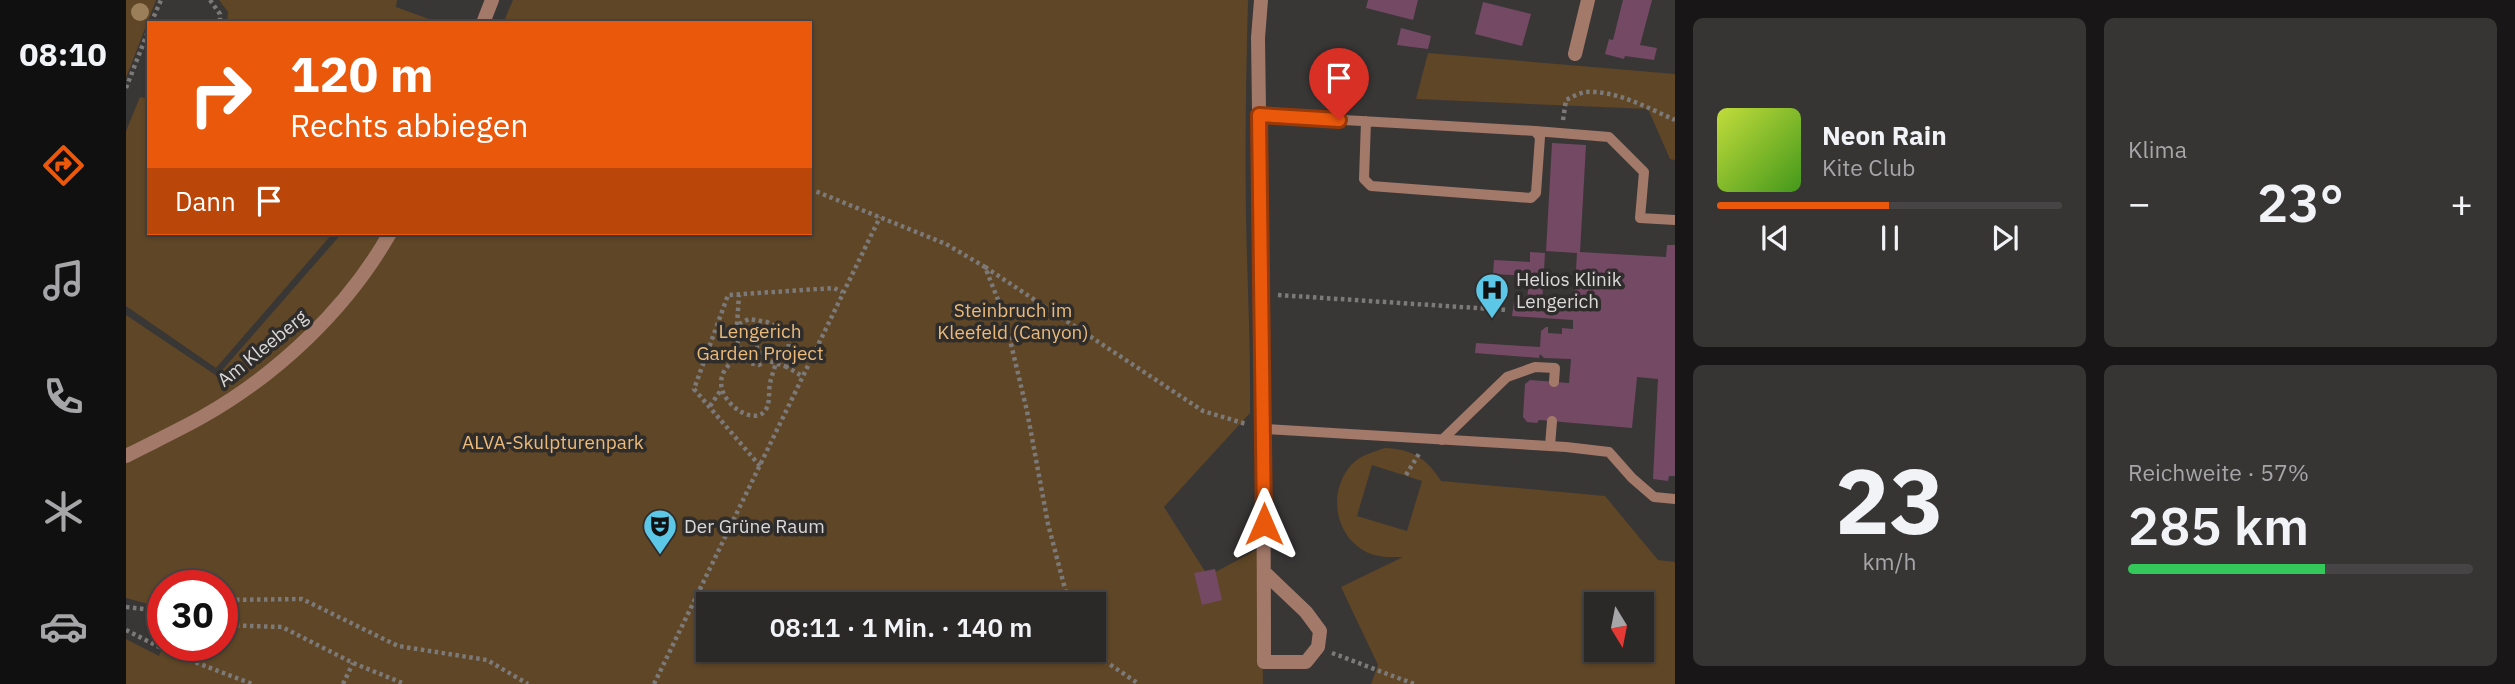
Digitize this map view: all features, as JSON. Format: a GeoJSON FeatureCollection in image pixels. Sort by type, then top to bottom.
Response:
{"type":"FeatureCollection","features":[{"type":"Feature","properties":{"kind":"street"},"geometry":{"type":"LineString","coordinates":[[484,21],[492,0]]}},
{"type":"Feature","properties":{"kind":"street"},"geometry":{"type":"LineString","coordinates":[[1261,0],[1258,38],[1264,429],[1264,572],[1264,662],[1306,662],[1318,648],[1320,631],[1306,612],[1264,572]]}},
{"type":"Feature","properties":{"kind":"street"},"geometry":{"type":"LineString","coordinates":[[1575,54],[1588,0]]}},
{"type":"Feature","properties":{"kind":"street","name":"Am Kleeberg"},"geometry":{"type":"LineString","coordinates":[[126,456],[203,417],[265,376],[329,319],[389,235]]}},
{"type":"Feature","properties":{"kind":"lane"},"geometry":{"type":"LineString","coordinates":[[1259,115],[1609,137],[1644,172],[1640,218],[1675,220]]}},
{"type":"Feature","properties":{"kind":"lane"},"geometry":{"type":"LineString","coordinates":[[1366,121],[1364,179],[1371,186],[1531,198],[1536,193],[1540,137],[1535,131]]}},
{"type":"Feature","properties":{"kind":"lane"},"geometry":{"type":"LineString","coordinates":[[1442,440],[1507,377],[1535,367],[1555,368],[1554,382]]}},
{"type":"Feature","properties":{"kind":"lane"},"geometry":{"type":"LineString","coordinates":[[1550,446],[1552,421]]}},
{"type":"Feature","properties":{"kind":"lane"},"geometry":{"type":"LineString","coordinates":[[1264,429],[1609,452],[1632,478],[1654,497],[1675,499]]}},
{"type":"Feature","properties":{"kind":"path"},"geometry":{"type":"LineString","coordinates":[[152,21],[161,0]]}},
{"type":"Feature","properties":{"kind":"path"},"geometry":{"type":"LineString","coordinates":[[210,0],[220,14],[220,21]]}},
{"type":"Feature","properties":{"kind":"path"},"geometry":{"type":"LineString","coordinates":[[126,88],[147,34]]}},
{"type":"Feature","properties":{"kind":"path"},"geometry":{"type":"LineString","coordinates":[[1561,133],[1566,100],[1584,92],[1617,97],[1675,120]]}},
{"type":"Feature","properties":{"kind":"path"},"geometry":{"type":"LineString","coordinates":[[812,190],[946,244],[1203,411],[1264,429]]}},
{"type":"Feature","properties":{"kind":"path"},"geometry":{"type":"LineString","coordinates":[[654,684],[880,217]]}},
{"type":"Feature","properties":{"kind":"path"},"geometry":{"type":"LineString","coordinates":[[985,267],[1004,315],[1027,411],[1048,524],[1066,592]]}},
{"type":"Feature","properties":{"kind":"path"},"geometry":{"type":"LineString","coordinates":[[760,466],[694,389],[728,295],[834,288],[842,292]]}},
{"type":"Feature","properties":{"kind":"path"},"geometry":{"type":"LineString","coordinates":[[1262,294],[1507,310]]}},
{"type":"Feature","properties":{"kind":"path"},"geometry":{"type":"LineString","coordinates":[[739,295],[738,343],[749,363],[759,365],[766,360]]}},
{"type":"Feature","properties":{"kind":"path"},"geometry":{"type":"LineString","coordinates":[[737,325],[749,319],[783,330],[789,341],[787,367]]}},
{"type":"Feature","properties":{"kind":"path"},"geometry":{"type":"LineString","coordinates":[[776,363],[765,412],[757,416],[746,415],[733,406],[721,390],[720,382],[726,366],[752,348],[759,348],[766,360],[776,363],[787,367],[802,376]]}},
{"type":"Feature","properties":{"kind":"path"},"geometry":{"type":"LineString","coordinates":[[710,406],[721,390]]}},
{"type":"Feature","properties":{"kind":"path"},"geometry":{"type":"LineString","coordinates":[[1406,475],[1429,439]]}},
{"type":"Feature","properties":{"kind":"path"},"geometry":{"type":"LineString","coordinates":[[238,600],[302,599],[398,646],[487,660],[528,684]]}},
{"type":"Feature","properties":{"kind":"path"},"geometry":{"type":"LineString","coordinates":[[126,607],[147,609]]}},
{"type":"Feature","properties":{"kind":"path"},"geometry":{"type":"LineString","coordinates":[[238,626],[282,627],[353,663],[405,684]]}},
{"type":"Feature","properties":{"kind":"path"},"geometry":{"type":"LineString","coordinates":[[126,630],[171,653],[252,684]]}},
{"type":"Feature","properties":{"kind":"path"},"geometry":{"type":"LineString","coordinates":[[1318,648],[1414,684]]}},
{"type":"Feature","properties":{"kind":"path"},"geometry":{"type":"LineString","coordinates":[[1106,662],[1139,684]]}},
{"type":"Feature","properties":{"kind":"path"},"geometry":{"type":"LineString","coordinates":[[343,684],[353,663]]}},
{"type":"Feature","properties":{"kind":"green space"},"geometry":{"type":"Polygon","coordinates":[[[126,0],[156,0],[147,21],[126,78],[126,0]]]}},
{"type":"Feature","properties":{"kind":"green space"},"geometry":{"type":"Polygon","coordinates":[[[219,0],[397,0],[396,7],[434,21],[227,21],[228,12],[219,0]]]}},
{"type":"Feature","properties":{"kind":"green space","name":"Steinbruch im Kleefeld (Canyon)"},"geometry":{"type":"Polygon","coordinates":[[[513,0],[1248,0],[1246,188],[1250,413],[1164,507],[1208,576],[1260,548],[1263,684],[126,684],[126,639],[147,650],[147,661],[238,661],[238,570],[147,570],[147,604],[126,598],[126,315],[217,376],[340,235],[812,235],[812,21],[504,21],[513,0]]]}},
{"type":"Feature","properties":{"kind":"green space"},"geometry":{"type":"Polygon","coordinates":[[[1428,53],[1675,74],[1675,160],[1670,159],[1648,109],[1416,99],[1428,53]]]}},
{"type":"Feature","properties":{"kind":"green space"},"geometry":{"type":"Polygon","coordinates":[[[140,97],[147,99],[147,235],[331,235],[216,368],[126,306],[126,131],[140,97]]]}},
{"type":"Feature","properties":{"kind":"green space"},"geometry":{"type":"Polygon","coordinates":[[[1385,448],[1394,449],[1418,456],[1441,481],[1605,496],[1658,560],[1675,562],[1675,684],[1371,684],[1378,665],[1341,587],[1403,557],[1371,554],[1349,538],[1342,527],[1337,501],[1339,488],[1352,464],[1363,456],[1385,448]],[[1372,465],[1357,516],[1407,531],[1422,481],[1372,465]]]}},
{"type":"Feature","properties":{"kind":"building"},"geometry":{"type":"Polygon","coordinates":[[[1368,0],[1418,0],[1413,20],[1366,8],[1368,0]]]}},
{"type":"Feature","properties":{"kind":"building"},"geometry":{"type":"Polygon","coordinates":[[[1623,0],[1652,0],[1640,45],[1657,48],[1654,60],[1625,56],[1624,59],[1605,54],[1609,39],[1613,40],[1623,0]]]}},
{"type":"Feature","properties":{"kind":"building"},"geometry":{"type":"Polygon","coordinates":[[[1483,2],[1531,14],[1522,46],[1475,34],[1483,2]]]}},
{"type":"Feature","properties":{"kind":"building"},"geometry":{"type":"Polygon","coordinates":[[[1401,28],[1431,36],[1428,49],[1397,45],[1401,28]]]}},
{"type":"Feature","properties":{"kind":"building"},"geometry":{"type":"Polygon","coordinates":[[[1552,143],[1586,145],[1580,252],[1666,257],[1667,245],[1675,245],[1675,476],[1669,476],[1668,481],[1653,479],[1658,379],[1637,377],[1632,428],[1539,420],[1537,423],[1527,422],[1523,417],[1525,384],[1530,380],[1569,383],[1571,359],[1544,358],[1540,354],[1539,358],[1475,353],[1476,343],[1540,347],[1541,331],[1546,327],[1548,333],[1562,334],[1562,328],[1573,329],[1573,320],[1512,316],[1514,302],[1527,303],[1529,276],[1493,274],[1494,260],[1530,262],[1530,252],[1545,253],[1542,303],[1574,305],[1577,253],[1546,251],[1552,143]]]}},
{"type":"Feature","properties":{"kind":"building"},"geometry":{"type":"Polygon","coordinates":[[[1215,569],[1222,600],[1202,605],[1194,573],[1215,569]]]}},
{"type":"Feature","properties":{"kind":"place","name":"Helios Klinik Lengerich"},"geometry":{"type":"Point","coordinates":[1492,320]}},
{"type":"Feature","properties":{"kind":"place","name":"Der Grüne Raum"},"geometry":{"type":"Point","coordinates":[660,556]}},
{"type":"Feature","properties":{"kind":"route"},"geometry":{"type":"LineString","coordinates":[[1264,524],[1259,115],[1339,120]]}},
{"type":"Feature","properties":{"kind":"park label","name":"Lengerich Garden Project"},"geometry":{"type":"Point","coordinates":[760,342]}},
{"type":"Feature","properties":{"kind":"park label","name":"ALVA-Skulpturenpark"},"geometry":{"type":"Point","coordinates":[553,442]}}]}
